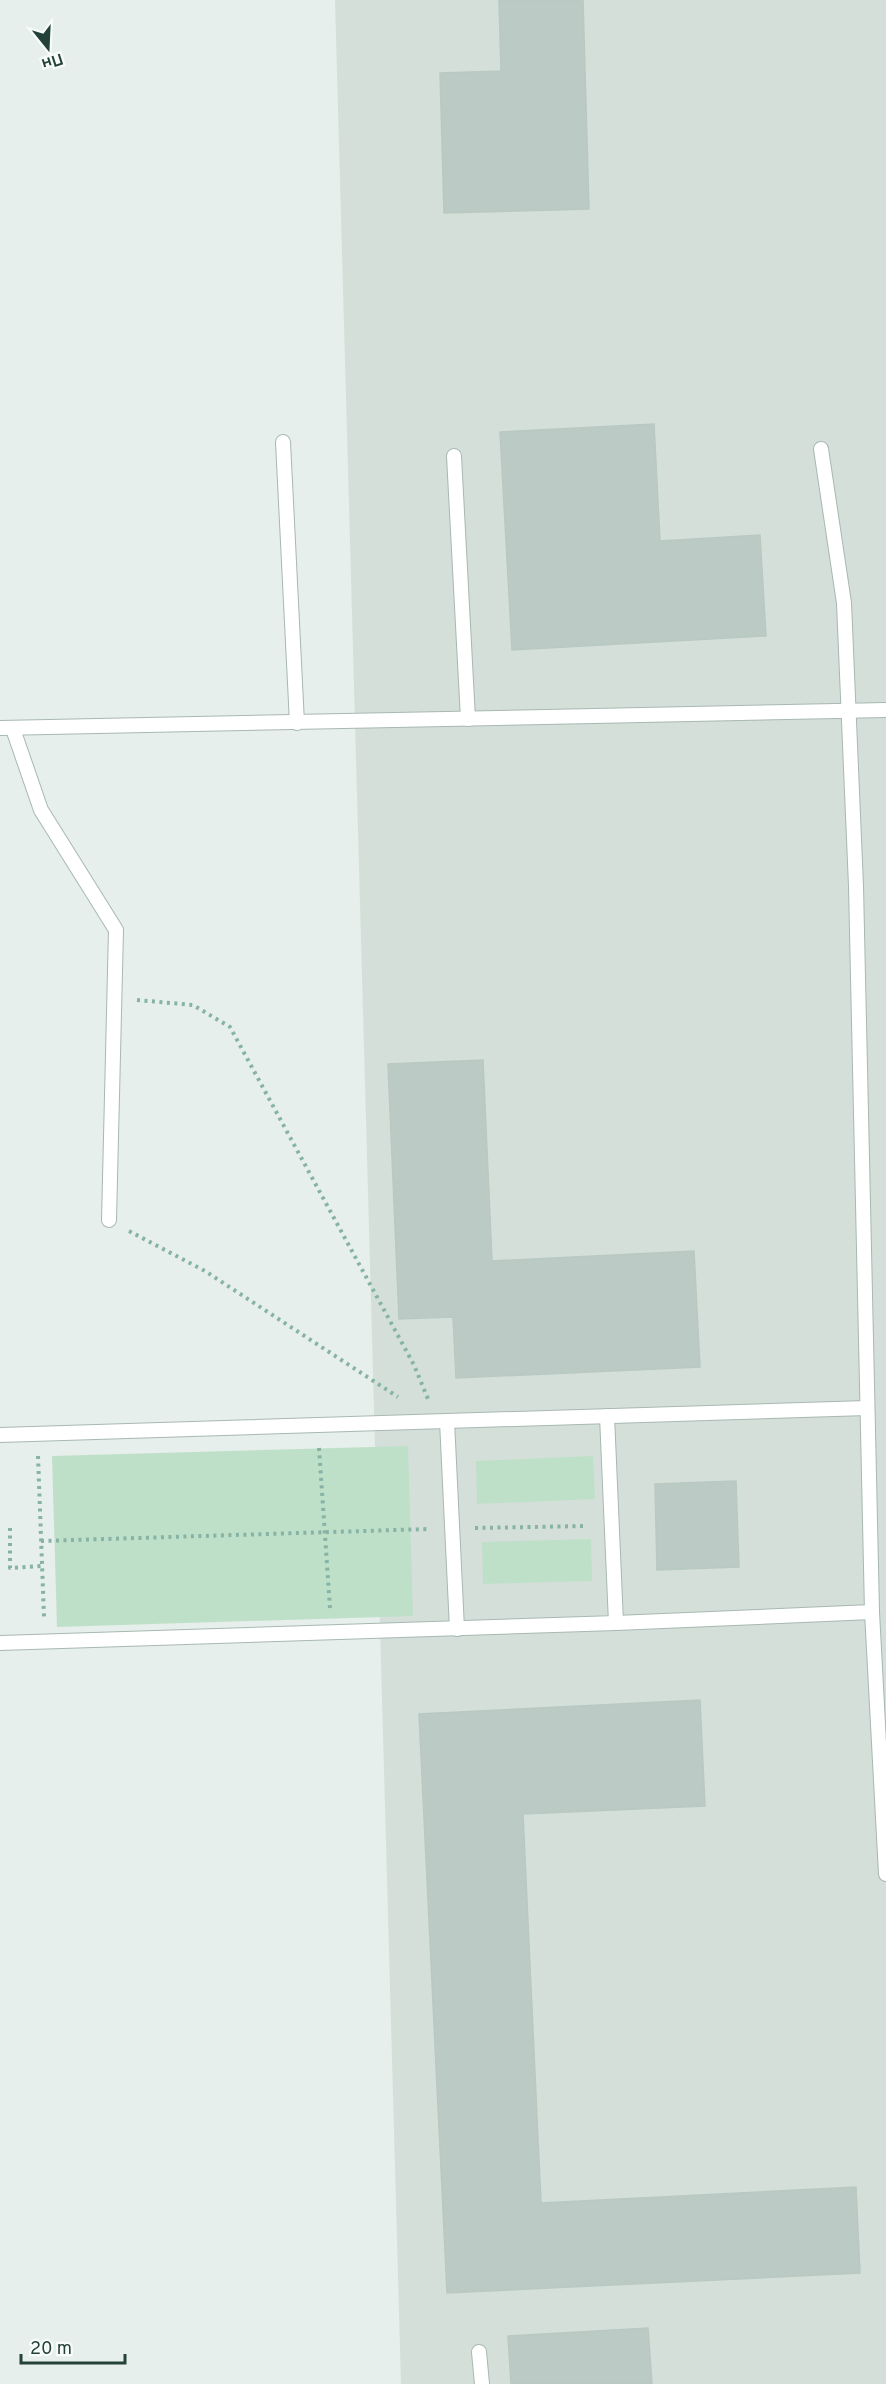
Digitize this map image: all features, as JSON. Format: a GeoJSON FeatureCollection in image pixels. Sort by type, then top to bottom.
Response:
{"type":"FeatureCollection","features":[{"type":"Feature","properties":{"kind":"lane"},"geometry":{"type":"LineString","coordinates":[[283,442],[297,723]]}},
{"type":"Feature","properties":{"kind":"lane"},"geometry":{"type":"LineString","coordinates":[[821,449],[844,603],[856,885],[872,1612],[886,1874]]}},
{"type":"Feature","properties":{"kind":"lane"},"geometry":{"type":"LineString","coordinates":[[454,456],[468,719]]}},
{"type":"Feature","properties":{"kind":"lane"},"geometry":{"type":"LineString","coordinates":[[109,1220],[116,930],[41,810],[7,728],[886,710]]}},
{"type":"Feature","properties":{"kind":"lane"},"geometry":{"type":"LineString","coordinates":[[0,1436],[867,1408]]}},
{"type":"Feature","properties":{"kind":"lane"},"geometry":{"type":"LineString","coordinates":[[607,1416],[616,1623]]}},
{"type":"Feature","properties":{"kind":"lane"},"geometry":{"type":"LineString","coordinates":[[442,1421],[453,1528],[458,1629]]}},
{"type":"Feature","properties":{"kind":"lane"},"geometry":{"type":"LineString","coordinates":[[0,1642],[458,1629],[872,1612]]}},
{"type":"Feature","properties":{"kind":"lane"},"geometry":{"type":"LineString","coordinates":[[479,2352],[482,2384]]}},
{"type":"Feature","properties":{"kind":"path"},"geometry":{"type":"LineString","coordinates":[[115,998],[194,1005],[231,1028],[414,1365],[442,1421]]}},
{"type":"Feature","properties":{"kind":"path"},"geometry":{"type":"LineString","coordinates":[[109,1220],[205,1271],[442,1421]]}},
{"type":"Feature","properties":{"kind":"path"},"geometry":{"type":"LineString","coordinates":[[317,1425],[332,1632]]}},
{"type":"Feature","properties":{"kind":"path"},"geometry":{"type":"LineString","coordinates":[[37,1434],[44,1641]]}},
{"type":"Feature","properties":{"kind":"path"},"geometry":{"type":"LineString","coordinates":[[41,1540],[453,1528],[612,1526]]}},
{"type":"Feature","properties":{"kind":"path"},"geometry":{"type":"LineString","coordinates":[[10,1528],[10,1568],[42,1566]]}},
{"type":"Feature","properties":{"kind":"shaded area"},"geometry":{"type":"Polygon","coordinates":[[[335,0],[886,0],[886,2384],[401,2384],[335,0]]]}},
{"type":"Feature","properties":{"kind":"green space"},"geometry":{"type":"Polygon","coordinates":[[[408,1446],[413,1616],[57,1627],[52,1456],[408,1446]]]}},
{"type":"Feature","properties":{"kind":"green space"},"geometry":{"type":"Polygon","coordinates":[[[593,1456],[595,1499],[477,1504],[476,1461],[593,1456]]]}},
{"type":"Feature","properties":{"kind":"green space"},"geometry":{"type":"Polygon","coordinates":[[[591,1539],[592,1581],[483,1584],[482,1542],[591,1539]]]}},
{"type":"Feature","properties":{"kind":"building"},"geometry":{"type":"Polygon","coordinates":[[[499,0],[583,0],[589,209],[444,213],[440,73],[501,71],[499,0]]]}},
{"type":"Feature","properties":{"kind":"building"},"geometry":{"type":"Polygon","coordinates":[[[654,424],[660,541],[760,535],[766,636],[512,650],[500,432],[654,424]]]}},
{"type":"Feature","properties":{"kind":"building"},"geometry":{"type":"Polygon","coordinates":[[[483,1060],[492,1261],[694,1251],[700,1367],[456,1378],[453,1317],[399,1319],[388,1064],[483,1060]]]}},
{"type":"Feature","properties":{"kind":"building"},"geometry":{"type":"Polygon","coordinates":[[[736,1481],[739,1567],[657,1570],[655,1484],[736,1481]]]}},
{"type":"Feature","properties":{"kind":"building"},"geometry":{"type":"Polygon","coordinates":[[[700,1700],[705,1806],[523,1814],[541,2203],[856,2187],[860,2273],[447,2293],[419,1714],[700,1700]]]}},
{"type":"Feature","properties":{"kind":"building"},"geometry":{"type":"Polygon","coordinates":[[[648,2328],[652,2384],[511,2384],[508,2336],[648,2328]]]}}]}
